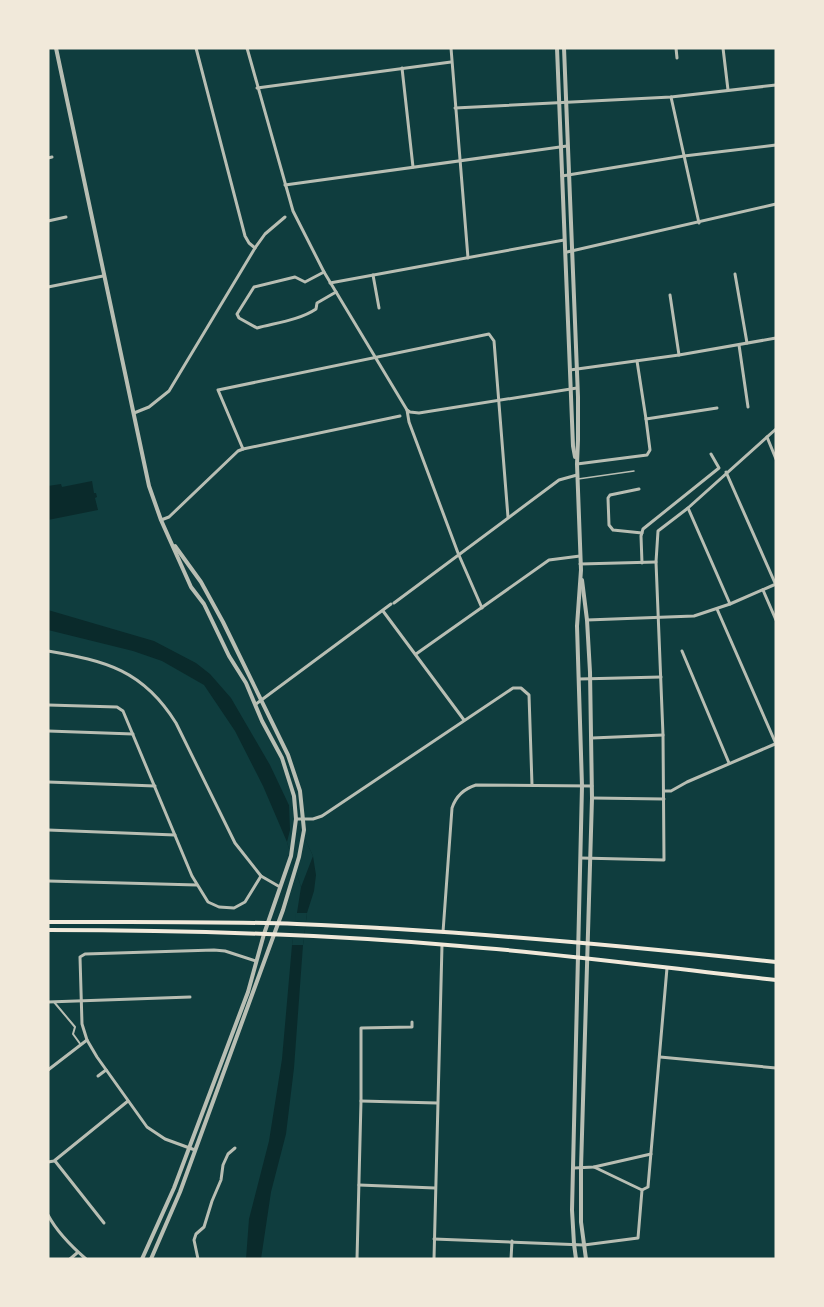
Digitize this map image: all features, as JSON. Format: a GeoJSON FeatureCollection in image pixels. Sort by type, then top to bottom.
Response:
{"type":"FeatureCollection","features":[{"type":"Feature","properties":{"kind":"main road"},"geometry":{"type":"LineString","coordinates":[[48,922],[306,924],[443,932],[776,962]]}},
{"type":"Feature","properties":{"kind":"main road"},"geometry":{"type":"LineString","coordinates":[[48,930],[293,935],[442,945],[578,956],[776,980]]}},
{"type":"Feature","properties":{"kind":"street"},"geometry":{"type":"LineString","coordinates":[[56,48],[145,474],[161,520],[191,586],[216,625],[229,656],[246,683],[288,774],[294,796],[296,819],[291,856],[264,934],[248,992],[189,1148],[142,1259]]}},
{"type":"Feature","properties":{"kind":"street"},"geometry":{"type":"LineString","coordinates":[[196,48],[245,236],[255,248]]}},
{"type":"Feature","properties":{"kind":"street"},"geometry":{"type":"LineString","coordinates":[[247,48],[293,211],[330,283],[407,410],[409,422],[458,553],[482,608]]}},
{"type":"Feature","properties":{"kind":"street"},"geometry":{"type":"LineString","coordinates":[[451,48],[468,258]]}},
{"type":"Feature","properties":{"kind":"street"},"geometry":{"type":"LineString","coordinates":[[558,48],[562,176],[577,388],[576,464]]}},
{"type":"Feature","properties":{"kind":"street"},"geometry":{"type":"LineString","coordinates":[[564,48],[573,446],[577,477],[580,564],[587,620],[592,738],[589,944],[581,1168],[586,1259]]}},
{"type":"Feature","properties":{"kind":"street"},"geometry":{"type":"LineString","coordinates":[[676,48],[676,58]]}},
{"type":"Feature","properties":{"kind":"street"},"geometry":{"type":"LineString","coordinates":[[723,48],[728,90]]}},
{"type":"Feature","properties":{"kind":"street"},"geometry":{"type":"LineString","coordinates":[[257,88],[452,62]]}},
{"type":"Feature","properties":{"kind":"street"},"geometry":{"type":"LineString","coordinates":[[402,68],[413,167]]}},
{"type":"Feature","properties":{"kind":"street"},"geometry":{"type":"LineString","coordinates":[[455,108],[670,97],[776,85]]}},
{"type":"Feature","properties":{"kind":"street"},"geometry":{"type":"LineString","coordinates":[[670,97],[699,223]]}},
{"type":"Feature","properties":{"kind":"street"},"geometry":{"type":"LineString","coordinates":[[562,176],[684,156],[776,145]]}},
{"type":"Feature","properties":{"kind":"street"},"geometry":{"type":"LineString","coordinates":[[285,185],[567,146]]}},
{"type":"Feature","properties":{"kind":"street"},"geometry":{"type":"LineString","coordinates":[[569,252],[776,204]]}},
{"type":"Feature","properties":{"kind":"street"},"geometry":{"type":"LineString","coordinates":[[132,413],[155,403],[173,385],[255,248],[265,234],[285,216]]}},
{"type":"Feature","properties":{"kind":"street"},"geometry":{"type":"LineString","coordinates":[[48,221],[66,217]]}},
{"type":"Feature","properties":{"kind":"street"},"geometry":{"type":"LineString","coordinates":[[330,283],[566,239]]}},
{"type":"Feature","properties":{"kind":"street"},"geometry":{"type":"LineString","coordinates":[[324,272],[305,282],[295,277],[254,287],[237,314],[239,318],[257,328],[310,313],[316,309],[317,303],[336,292]]}},
{"type":"Feature","properties":{"kind":"street"},"geometry":{"type":"LineString","coordinates":[[735,274],[747,343]]}},
{"type":"Feature","properties":{"kind":"street"},"geometry":{"type":"LineString","coordinates":[[373,275],[379,308]]}},
{"type":"Feature","properties":{"kind":"street"},"geometry":{"type":"LineString","coordinates":[[48,287],[103,276]]}},
{"type":"Feature","properties":{"kind":"street"},"geometry":{"type":"LineString","coordinates":[[670,295],[679,355]]}},
{"type":"Feature","properties":{"kind":"street"},"geometry":{"type":"LineString","coordinates":[[243,449],[218,390],[489,334],[494,340],[508,517]]}},
{"type":"Feature","properties":{"kind":"street"},"geometry":{"type":"LineString","coordinates":[[570,370],[679,355],[776,338]]}},
{"type":"Feature","properties":{"kind":"street"},"geometry":{"type":"LineString","coordinates":[[739,345],[748,407]]}},
{"type":"Feature","properties":{"kind":"street"},"geometry":{"type":"LineString","coordinates":[[576,464],[647,455],[650,450],[637,361]]}},
{"type":"Feature","properties":{"kind":"street"},"geometry":{"type":"LineString","coordinates":[[407,410],[419,412],[577,388]]}},
{"type":"Feature","properties":{"kind":"street"},"geometry":{"type":"LineString","coordinates":[[646,419],[717,408]]}},
{"type":"Feature","properties":{"kind":"street"},"geometry":{"type":"LineString","coordinates":[[161,520],[170,517],[238,451],[400,416]]}},
{"type":"Feature","properties":{"kind":"street"},"geometry":{"type":"LineString","coordinates":[[581,858],[663,860],[663,735],[656,562],[658,531],[688,508],[776,429]]}},
{"type":"Feature","properties":{"kind":"street"},"geometry":{"type":"LineString","coordinates":[[767,437],[776,459]]}},
{"type":"Feature","properties":{"kind":"street"},"geometry":{"type":"LineString","coordinates":[[642,562],[642,533],[651,521],[719,468],[711,454]]}},
{"type":"Feature","properties":{"kind":"street"},"geometry":{"type":"LineString","coordinates":[[587,620],[694,616],[730,604],[776,584],[726,472]]}},
{"type":"Feature","properties":{"kind":"street"},"geometry":{"type":"LineString","coordinates":[[256,704],[559,480],[577,477]]}},
{"type":"Feature","properties":{"kind":"street"},"geometry":{"type":"LineString","coordinates":[[639,489],[610,495],[608,498],[609,525],[613,530],[642,533]]}},
{"type":"Feature","properties":{"kind":"street"},"geometry":{"type":"LineString","coordinates":[[688,508],[730,604]]}},
{"type":"Feature","properties":{"kind":"street"},"geometry":{"type":"LineString","coordinates":[[152,1259],[279,923],[304,836],[304,819],[295,772],[244,667],[239,652],[201,582],[173,543]]}},
{"type":"Feature","properties":{"kind":"street"},"geometry":{"type":"LineString","coordinates":[[416,654],[549,560],[580,556]]}},
{"type":"Feature","properties":{"kind":"street"},"geometry":{"type":"LineString","coordinates":[[580,564],[656,562]]}},
{"type":"Feature","properties":{"kind":"street"},"geometry":{"type":"LineString","coordinates":[[576,1259],[573,1167],[582,786],[577,626],[581,570]]}},
{"type":"Feature","properties":{"kind":"street"},"geometry":{"type":"LineString","coordinates":[[763,590],[776,620]]}},
{"type":"Feature","properties":{"kind":"street"},"geometry":{"type":"LineString","coordinates":[[664,791],[671,791],[776,743],[717,609]]}},
{"type":"Feature","properties":{"kind":"street"},"geometry":{"type":"LineString","coordinates":[[383,611],[464,720]]}},
{"type":"Feature","properties":{"kind":"street"},"geometry":{"type":"LineString","coordinates":[[48,651],[107,663],[130,675],[165,705],[235,843],[261,876],[280,887]]}},
{"type":"Feature","properties":{"kind":"street"},"geometry":{"type":"LineString","coordinates":[[682,651],[729,763]]}},
{"type":"Feature","properties":{"kind":"street"},"geometry":{"type":"LineString","coordinates":[[579,679],[661,677]]}},
{"type":"Feature","properties":{"kind":"street"},"geometry":{"type":"LineString","coordinates":[[296,819],[322,816],[513,688],[521,688],[529,695],[531,785]]}},
{"type":"Feature","properties":{"kind":"street"},"geometry":{"type":"LineString","coordinates":[[48,705],[117,707],[123,711],[197,885],[208,902],[219,908],[234,908],[245,902],[261,876]]}},
{"type":"Feature","properties":{"kind":"street"},"geometry":{"type":"LineString","coordinates":[[48,731],[133,734]]}},
{"type":"Feature","properties":{"kind":"street"},"geometry":{"type":"LineString","coordinates":[[592,738],[663,735]]}},
{"type":"Feature","properties":{"kind":"street"},"geometry":{"type":"LineString","coordinates":[[48,782],[155,786]]}},
{"type":"Feature","properties":{"kind":"street"},"geometry":{"type":"LineString","coordinates":[[443,932],[452,808],[463,790],[476,785],[592,786]]}},
{"type":"Feature","properties":{"kind":"street"},"geometry":{"type":"LineString","coordinates":[[592,798],[664,799]]}},
{"type":"Feature","properties":{"kind":"street"},"geometry":{"type":"LineString","coordinates":[[48,831],[175,835]]}},
{"type":"Feature","properties":{"kind":"street"},"geometry":{"type":"LineString","coordinates":[[48,881],[197,885]]}},
{"type":"Feature","properties":{"kind":"street"},"geometry":{"type":"LineString","coordinates":[[434,1259],[442,945]]}},
{"type":"Feature","properties":{"kind":"street"},"geometry":{"type":"LineString","coordinates":[[195,1150],[153,1131],[142,1121],[87,1040],[82,1024],[80,957],[86,954],[214,950],[225,951],[256,961]]}},
{"type":"Feature","properties":{"kind":"street"},"geometry":{"type":"LineString","coordinates":[[642,1190],[648,1187],[668,968]]}},
{"type":"Feature","properties":{"kind":"street"},"geometry":{"type":"LineString","coordinates":[[48,1002],[190,997]]}},
{"type":"Feature","properties":{"kind":"street"},"geometry":{"type":"LineString","coordinates":[[54,1002],[75,1027],[73,1034],[81,1045]]}},
{"type":"Feature","properties":{"kind":"street"},"geometry":{"type":"LineString","coordinates":[[357,1259],[361,1028],[412,1027],[412,1022]]}},
{"type":"Feature","properties":{"kind":"street"},"geometry":{"type":"LineString","coordinates":[[48,1070],[87,1040]]}},
{"type":"Feature","properties":{"kind":"street"},"geometry":{"type":"LineString","coordinates":[[660,1057],[776,1068]]}},
{"type":"Feature","properties":{"kind":"street"},"geometry":{"type":"LineString","coordinates":[[98,1076],[106,1070]]}},
{"type":"Feature","properties":{"kind":"street"},"geometry":{"type":"LineString","coordinates":[[48,1162],[54,1161],[128,1101]]}},
{"type":"Feature","properties":{"kind":"street"},"geometry":{"type":"LineString","coordinates":[[361,1101],[438,1103]]}},
{"type":"Feature","properties":{"kind":"street"},"geometry":{"type":"LineString","coordinates":[[198,1259],[194,1240],[196,1234],[204,1227],[221,1180],[223,1165],[228,1154],[235,1148]]}},
{"type":"Feature","properties":{"kind":"street"},"geometry":{"type":"LineString","coordinates":[[573,1167],[594,1167],[651,1154]]}},
{"type":"Feature","properties":{"kind":"street"},"geometry":{"type":"LineString","coordinates":[[54,1161],[104,1223]]}},
{"type":"Feature","properties":{"kind":"street"},"geometry":{"type":"LineString","coordinates":[[594,1167],[642,1190]]}},
{"type":"Feature","properties":{"kind":"street"},"geometry":{"type":"LineString","coordinates":[[359,1185],[435,1188]]}},
{"type":"Feature","properties":{"kind":"street"},"geometry":{"type":"LineString","coordinates":[[434,1239],[584,1245],[638,1238],[642,1190]]}},
{"type":"Feature","properties":{"kind":"street"},"geometry":{"type":"LineString","coordinates":[[48,1215],[80,1259]]}},
{"type":"Feature","properties":{"kind":"street"},"geometry":{"type":"LineString","coordinates":[[511,1259],[512,1241]]}},
{"type":"Feature","properties":{"kind":"street"},"geometry":{"type":"LineString","coordinates":[[70,1259],[77,1253]]}},
{"type":"Feature","properties":{"kind":"street"},"geometry":{"type":"LineString","coordinates":[[77,1253],[86,1259]]}},
{"type":"Feature","properties":{"kind":"lane"},"geometry":{"type":"LineString","coordinates":[[577,477],[634,471]]}},
{"type":"Feature","properties":{"kind":"water"},"geometry":{"type":"Polygon","coordinates":[[[92,481],[98,510],[48,520],[48,486],[61,484],[62,487],[92,481]]]}},
{"type":"Feature","properties":{"kind":"water"},"geometry":{"type":"Polygon","coordinates":[[[48,610],[154,641],[196,663],[210,674],[231,698],[270,765],[313,856],[316,875],[307,913],[303,945],[294,1068],[286,1134],[271,1192],[261,1259],[246,1259],[249,1219],[269,1141],[282,1059],[292,945],[301,887],[287,842],[263,786],[235,731],[204,685],[162,661],[133,651],[48,630],[48,610]]]}},
{"type":"Feature","properties":{"kind":"pier"},"geometry":{"type":"Polygon","coordinates":[[[289,804],[313,856],[301,887],[287,842],[290,830],[289,804]]]}},
{"type":"Feature","properties":{"kind":"pier"},"geometry":{"type":"Polygon","coordinates":[[[296,913],[307,913],[303,945],[292,945],[296,913]]]}}]}
